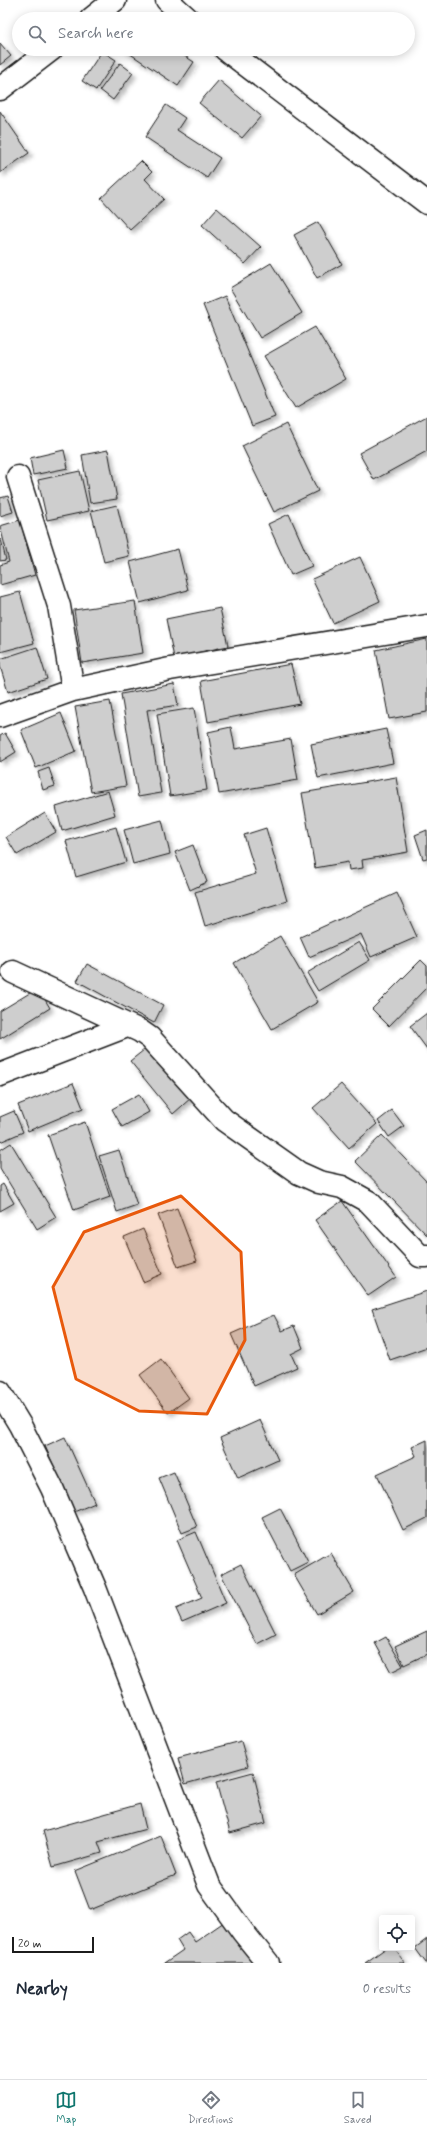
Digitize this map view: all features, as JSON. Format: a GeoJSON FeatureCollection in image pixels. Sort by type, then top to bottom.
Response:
{"type":"FeatureCollection","features":[{"type":"Feature","properties":{"kind":"street"},"geometry":{"type":"LineString","coordinates":[[100,12],[115,0]]}},
{"type":"Feature","properties":{"kind":"street"},"geometry":{"type":"LineString","coordinates":[[166,0],[180,12]]}},
{"type":"Feature","properties":{"kind":"street"},"geometry":{"type":"LineString","coordinates":[[0,89],[43,56]]}},
{"type":"Feature","properties":{"kind":"street"},"geometry":{"type":"LineString","coordinates":[[233,56],[427,203]]}},
{"type":"Feature","properties":{"kind":"street"},"geometry":{"type":"LineString","coordinates":[[18,478],[59,606],[74,690]]}},
{"type":"Feature","properties":{"kind":"street"},"geometry":{"type":"LineString","coordinates":[[0,716],[74,690],[170,669],[427,626]]}},
{"type":"Feature","properties":{"kind":"street"},"geometry":{"type":"LineString","coordinates":[[13,972],[140,1031],[150,1038],[224,1120],[299,1173],[319,1182],[342,1187],[369,1202],[420,1256],[427,1256]]}},
{"type":"Feature","properties":{"kind":"street"},"geometry":{"type":"LineString","coordinates":[[0,1075],[127,1026]]}},
{"type":"Feature","properties":{"kind":"street"},"geometry":{"type":"LineString","coordinates":[[0,1392],[20,1425],[52,1488],[96,1588],[209,1885],[243,1932],[268,1963]]}},
{"type":"Feature","properties":{"kind":"highlighted area"},"geometry":{"type":"Polygon","coordinates":[[[181,1196],[241,1252],[245,1340],[207,1414],[139,1411],[76,1379],[53,1287],[84,1232],[181,1196]]]}},
{"type":"Feature","properties":{"kind":"building"},"geometry":{"type":"Polygon","coordinates":[[[0,43],[11,56],[0,65],[0,43]]]}},
{"type":"Feature","properties":{"kind":"building"},"geometry":{"type":"Polygon","coordinates":[[[99,56],[110,56],[116,60],[96,90],[82,81],[99,56]]]}},
{"type":"Feature","properties":{"kind":"building"},"geometry":{"type":"Polygon","coordinates":[[[133,56],[185,56],[194,62],[178,86],[133,56]]]}},
{"type":"Feature","properties":{"kind":"building"},"geometry":{"type":"Polygon","coordinates":[[[120,63],[133,73],[113,100],[100,90],[120,63]]]}},
{"type":"Feature","properties":{"kind":"building"},"geometry":{"type":"Polygon","coordinates":[[[219,80],[261,116],[242,138],[199,103],[219,80]]]}},
{"type":"Feature","properties":{"kind":"building"},"geometry":{"type":"Polygon","coordinates":[[[166,105],[185,118],[177,130],[220,158],[207,178],[145,137],[166,105]]]}},
{"type":"Feature","properties":{"kind":"building"},"geometry":{"type":"Polygon","coordinates":[[[0,111],[29,153],[0,173],[0,111]]]}},
{"type":"Feature","properties":{"kind":"building"},"geometry":{"type":"Polygon","coordinates":[[[141,161],[152,172],[145,179],[164,199],[130,230],[101,198],[141,161]]]}},
{"type":"Feature","properties":{"kind":"building"},"geometry":{"type":"Polygon","coordinates":[[[217,208],[261,247],[245,264],[202,225],[217,208]]]}},
{"type":"Feature","properties":{"kind":"building"},"geometry":{"type":"Polygon","coordinates":[[[318,222],[342,264],[317,278],[294,235],[318,222]]]}},
{"type":"Feature","properties":{"kind":"building"},"geometry":{"type":"Polygon","coordinates":[[[271,263],[302,313],[260,338],[230,288],[271,263]]]}},
{"type":"Feature","properties":{"kind":"building"},"geometry":{"type":"Polygon","coordinates":[[[225,296],[275,417],[252,426],[203,305],[225,296]]]}},
{"type":"Feature","properties":{"kind":"building"},"geometry":{"type":"Polygon","coordinates":[[[315,327],[346,379],[296,408],[264,356],[315,327]]]}},
{"type":"Feature","properties":{"kind":"building"},"geometry":{"type":"Polygon","coordinates":[[[427,416],[427,451],[374,480],[359,453],[427,416]]]}},
{"type":"Feature","properties":{"kind":"building"},"geometry":{"type":"Polygon","coordinates":[[[286,424],[318,491],[274,512],[242,446],[286,424]]]}},
{"type":"Feature","properties":{"kind":"building"},"geometry":{"type":"Polygon","coordinates":[[[64,450],[68,468],[33,475],[30,458],[64,450]]]}},
{"type":"Feature","properties":{"kind":"building"},"geometry":{"type":"Polygon","coordinates":[[[108,450],[117,499],[90,503],[82,455],[108,450]]]}},
{"type":"Feature","properties":{"kind":"building"},"geometry":{"type":"Polygon","coordinates":[[[80,471],[89,511],[47,520],[38,480],[80,471]]]}},
{"type":"Feature","properties":{"kind":"building"},"geometry":{"type":"Polygon","coordinates":[[[8,496],[13,512],[0,516],[0,498],[8,496]]]}},
{"type":"Feature","properties":{"kind":"building"},"geometry":{"type":"Polygon","coordinates":[[[117,505],[129,556],[104,562],[91,511],[117,505]]]}},
{"type":"Feature","properties":{"kind":"building"},"geometry":{"type":"Polygon","coordinates":[[[289,514],[312,566],[291,575],[268,524],[289,514]]]}},
{"type":"Feature","properties":{"kind":"building"},"geometry":{"type":"Polygon","coordinates":[[[20,520],[35,575],[0,585],[0,565],[9,562],[0,526],[20,520]]]}},
{"type":"Feature","properties":{"kind":"building"},"geometry":{"type":"Polygon","coordinates":[[[1,539],[6,560],[0,561],[0,540],[1,539]]]}},
{"type":"Feature","properties":{"kind":"building"},"geometry":{"type":"Polygon","coordinates":[[[178,549],[188,590],[140,603],[130,562],[178,549]]]}},
{"type":"Feature","properties":{"kind":"building"},"geometry":{"type":"Polygon","coordinates":[[[360,557],[380,601],[333,623],[312,579],[360,557]]]}},
{"type":"Feature","properties":{"kind":"building"},"geometry":{"type":"Polygon","coordinates":[[[20,592],[34,643],[0,652],[0,597],[20,592]]]}},
{"type":"Feature","properties":{"kind":"building"},"geometry":{"type":"Polygon","coordinates":[[[135,601],[143,653],[82,663],[74,610],[135,601]]]}},
{"type":"Feature","properties":{"kind":"building"},"geometry":{"type":"Polygon","coordinates":[[[220,608],[228,646],[174,658],[166,619],[220,608]]]}},
{"type":"Feature","properties":{"kind":"building"},"geometry":{"type":"Polygon","coordinates":[[[427,639],[427,712],[389,719],[376,650],[427,639]]]}},
{"type":"Feature","properties":{"kind":"building"},"geometry":{"type":"Polygon","coordinates":[[[37,647],[47,679],[8,692],[0,666],[0,659],[37,647]]]}},
{"type":"Feature","properties":{"kind":"building"},"geometry":{"type":"Polygon","coordinates":[[[291,664],[300,704],[208,722],[201,681],[291,664]]]}},
{"type":"Feature","properties":{"kind":"building"},"geometry":{"type":"Polygon","coordinates":[[[174,684],[178,705],[147,710],[161,793],[138,797],[121,694],[174,684]]]}},
{"type":"Feature","properties":{"kind":"building"},"geometry":{"type":"Polygon","coordinates":[[[110,701],[126,786],[91,792],[75,707],[110,701]]]}},
{"type":"Feature","properties":{"kind":"building"},"geometry":{"type":"Polygon","coordinates":[[[194,708],[207,790],[170,796],[157,714],[194,708]]]}},
{"type":"Feature","properties":{"kind":"building"},"geometry":{"type":"Polygon","coordinates":[[[61,713],[76,751],[36,768],[21,730],[61,713]]]}},
{"type":"Feature","properties":{"kind":"building"},"geometry":{"type":"Polygon","coordinates":[[[231,727],[235,749],[291,739],[298,780],[219,794],[208,732],[231,727]]]}},
{"type":"Feature","properties":{"kind":"building"},"geometry":{"type":"Polygon","coordinates":[[[386,729],[393,763],[318,778],[311,744],[386,729]]]}},
{"type":"Feature","properties":{"kind":"building"},"geometry":{"type":"Polygon","coordinates":[[[5,733],[16,752],[0,762],[0,736],[5,733]]]}},
{"type":"Feature","properties":{"kind":"building"},"geometry":{"type":"Polygon","coordinates":[[[49,768],[55,786],[43,790],[38,772],[49,768]]]}},
{"type":"Feature","properties":{"kind":"building"},"geometry":{"type":"Polygon","coordinates":[[[396,777],[408,852],[362,860],[363,868],[349,870],[348,862],[315,868],[302,793],[396,777]]]}},
{"type":"Feature","properties":{"kind":"building"},"geometry":{"type":"Polygon","coordinates":[[[108,791],[115,815],[62,831],[56,807],[108,791]]]}},
{"type":"Feature","properties":{"kind":"building"},"geometry":{"type":"Polygon","coordinates":[[[45,813],[56,832],[17,855],[6,837],[45,813]]]}},
{"type":"Feature","properties":{"kind":"building"},"geometry":{"type":"Polygon","coordinates":[[[162,820],[170,854],[133,864],[124,830],[162,820]]]}},
{"type":"Feature","properties":{"kind":"building"},"geometry":{"type":"Polygon","coordinates":[[[116,827],[126,862],[76,877],[66,841],[116,827]]]}},
{"type":"Feature","properties":{"kind":"building"},"geometry":{"type":"Polygon","coordinates":[[[266,828],[287,901],[205,926],[195,892],[256,874],[244,835],[266,828]]]}},
{"type":"Feature","properties":{"kind":"building"},"geometry":{"type":"Polygon","coordinates":[[[427,830],[427,858],[423,859],[415,835],[427,830]]]}},
{"type":"Feature","properties":{"kind":"building"},"geometry":{"type":"Polygon","coordinates":[[[193,845],[207,882],[190,890],[175,852],[193,845]]]}},
{"type":"Feature","properties":{"kind":"building"},"geometry":{"type":"Polygon","coordinates":[[[397,893],[417,937],[371,957],[361,934],[309,957],[300,937],[397,893]]]}},
{"type":"Feature","properties":{"kind":"building"},"geometry":{"type":"Polygon","coordinates":[[[280,936],[318,1002],[272,1029],[234,963],[280,936]]]}},
{"type":"Feature","properties":{"kind":"building"},"geometry":{"type":"Polygon","coordinates":[[[359,942],[370,960],[318,991],[307,973],[359,942]]]}},
{"type":"Feature","properties":{"kind":"building"},"geometry":{"type":"Polygon","coordinates":[[[421,960],[427,966],[427,987],[389,1026],[372,1009],[421,960]]]}},
{"type":"Feature","properties":{"kind":"building"},"geometry":{"type":"Polygon","coordinates":[[[87,964],[163,1005],[154,1023],[77,981],[87,964]]]}},
{"type":"Feature","properties":{"kind":"building"},"geometry":{"type":"Polygon","coordinates":[[[38,988],[50,1008],[0,1039],[0,1011],[38,988]]]}},
{"type":"Feature","properties":{"kind":"building"},"geometry":{"type":"Polygon","coordinates":[[[427,1013],[427,1049],[410,1026],[427,1013]]]}},
{"type":"Feature","properties":{"kind":"building"},"geometry":{"type":"Polygon","coordinates":[[[149,1046],[192,1097],[173,1114],[130,1061],[149,1046]]]}},
{"type":"Feature","properties":{"kind":"building"},"geometry":{"type":"Polygon","coordinates":[[[73,1083],[83,1108],[28,1131],[18,1105],[73,1083]]]}},
{"type":"Feature","properties":{"kind":"building"},"geometry":{"type":"Polygon","coordinates":[[[341,1084],[377,1124],[349,1148],[313,1108],[341,1084]]]}},
{"type":"Feature","properties":{"kind":"building"},"geometry":{"type":"Polygon","coordinates":[[[139,1094],[149,1112],[122,1127],[112,1109],[139,1094]]]}},
{"type":"Feature","properties":{"kind":"building"},"geometry":{"type":"Polygon","coordinates":[[[392,1110],[404,1126],[389,1137],[378,1121],[392,1110]]]}},
{"type":"Feature","properties":{"kind":"building"},"geometry":{"type":"Polygon","coordinates":[[[14,1111],[23,1132],[0,1142],[0,1117],[14,1111]]]}},
{"type":"Feature","properties":{"kind":"building"},"geometry":{"type":"Polygon","coordinates":[[[85,1122],[110,1197],[74,1210],[48,1135],[85,1122]]]}},
{"type":"Feature","properties":{"kind":"building"},"geometry":{"type":"Polygon","coordinates":[[[382,1135],[427,1182],[427,1235],[355,1161],[382,1135]]]}},
{"type":"Feature","properties":{"kind":"building"},"geometry":{"type":"Polygon","coordinates":[[[11,1143],[56,1217],[37,1229],[0,1168],[0,1150],[11,1143]]]}},
{"type":"Feature","properties":{"kind":"building"},"geometry":{"type":"Polygon","coordinates":[[[119,1150],[137,1205],[117,1212],[99,1156],[119,1150]]]}},
{"type":"Feature","properties":{"kind":"building"},"geometry":{"type":"Polygon","coordinates":[[[3,1184],[14,1203],[0,1211],[0,1186],[3,1184]]]}},
{"type":"Feature","properties":{"kind":"building"},"geometry":{"type":"Polygon","coordinates":[[[342,1201],[396,1277],[368,1296],[315,1220],[342,1201]]]}},
{"type":"Feature","properties":{"kind":"building"},"geometry":{"type":"Polygon","coordinates":[[[177,1208],[197,1261],[178,1267],[158,1215],[177,1208]]]}},
{"type":"Feature","properties":{"kind":"building"},"geometry":{"type":"Polygon","coordinates":[[[143,1229],[162,1274],[143,1282],[124,1237],[143,1229]]]}},
{"type":"Feature","properties":{"kind":"building"},"geometry":{"type":"Polygon","coordinates":[[[427,1291],[427,1347],[390,1360],[372,1309],[427,1291]]]}},
{"type":"Feature","properties":{"kind":"building"},"geometry":{"type":"Polygon","coordinates":[[[274,1315],[282,1331],[294,1326],[303,1348],[291,1354],[297,1367],[254,1386],[231,1334],[274,1315]]]}},
{"type":"Feature","properties":{"kind":"building"},"geometry":{"type":"Polygon","coordinates":[[[161,1359],[189,1398],[168,1413],[140,1375],[161,1359]]]}},
{"type":"Feature","properties":{"kind":"building"},"geometry":{"type":"Polygon","coordinates":[[[260,1420],[278,1460],[238,1478],[220,1438],[260,1420]]]}},
{"type":"Feature","properties":{"kind":"building"},"geometry":{"type":"Polygon","coordinates":[[[65,1437],[95,1503],[74,1512],[45,1446],[65,1437]]]}},
{"type":"Feature","properties":{"kind":"building"},"geometry":{"type":"Polygon","coordinates":[[[427,1440],[427,1518],[403,1530],[377,1474],[416,1456],[412,1447],[427,1440]]]}},
{"type":"Feature","properties":{"kind":"building"},"geometry":{"type":"Polygon","coordinates":[[[174,1472],[197,1527],[182,1533],[159,1478],[174,1472]]]}},
{"type":"Feature","properties":{"kind":"building"},"geometry":{"type":"Polygon","coordinates":[[[280,1508],[308,1562],[290,1571],[262,1517],[280,1508]]]}},
{"type":"Feature","properties":{"kind":"building"},"geometry":{"type":"Polygon","coordinates":[[[196,1532],[226,1603],[182,1622],[176,1609],[202,1598],[177,1540],[196,1532]]]}},
{"type":"Feature","properties":{"kind":"building"},"geometry":{"type":"Polygon","coordinates":[[[331,1553],[354,1592],[317,1614],[294,1575],[331,1553]]]}},
{"type":"Feature","properties":{"kind":"building"},"geometry":{"type":"Polygon","coordinates":[[[241,1564],[276,1634],[257,1644],[221,1574],[241,1564]]]}},
{"type":"Feature","properties":{"kind":"building"},"geometry":{"type":"Polygon","coordinates":[[[427,1631],[427,1654],[404,1665],[395,1646],[427,1631]]]}},
{"type":"Feature","properties":{"kind":"building"},"geometry":{"type":"Polygon","coordinates":[[[386,1637],[403,1666],[391,1672],[375,1643],[386,1637]]]}},
{"type":"Feature","properties":{"kind":"building"},"geometry":{"type":"Polygon","coordinates":[[[241,1741],[248,1766],[185,1784],[178,1758],[241,1741]]]}},
{"type":"Feature","properties":{"kind":"building"},"geometry":{"type":"Polygon","coordinates":[[[253,1772],[266,1823],[230,1833],[216,1782],[253,1772]]]}},
{"type":"Feature","properties":{"kind":"building"},"geometry":{"type":"Polygon","coordinates":[[[140,1804],[146,1829],[98,1842],[102,1853],[53,1867],[43,1831],[140,1804]]]}},
{"type":"Feature","properties":{"kind":"building"},"geometry":{"type":"Polygon","coordinates":[[[161,1836],[176,1875],[90,1910],[75,1871],[161,1836]]]}},
{"type":"Feature","properties":{"kind":"building"},"geometry":{"type":"Polygon","coordinates":[[[224,1922],[253,1963],[164,1963],[183,1950],[177,1940],[188,1932],[195,1942],[224,1922]]]}},
{"type":"Feature","properties":{"kind":"building"},"geometry":{"type":"Polygon","coordinates":[[[427,1939],[427,1963],[426,1963],[415,1948],[427,1939]]]}},
{"type":"Feature","properties":{"kind":"building"},"geometry":{"type":"Polygon","coordinates":[[[382,1951],[396,1951],[405,1963],[365,1963],[382,1951]]]}}]}
